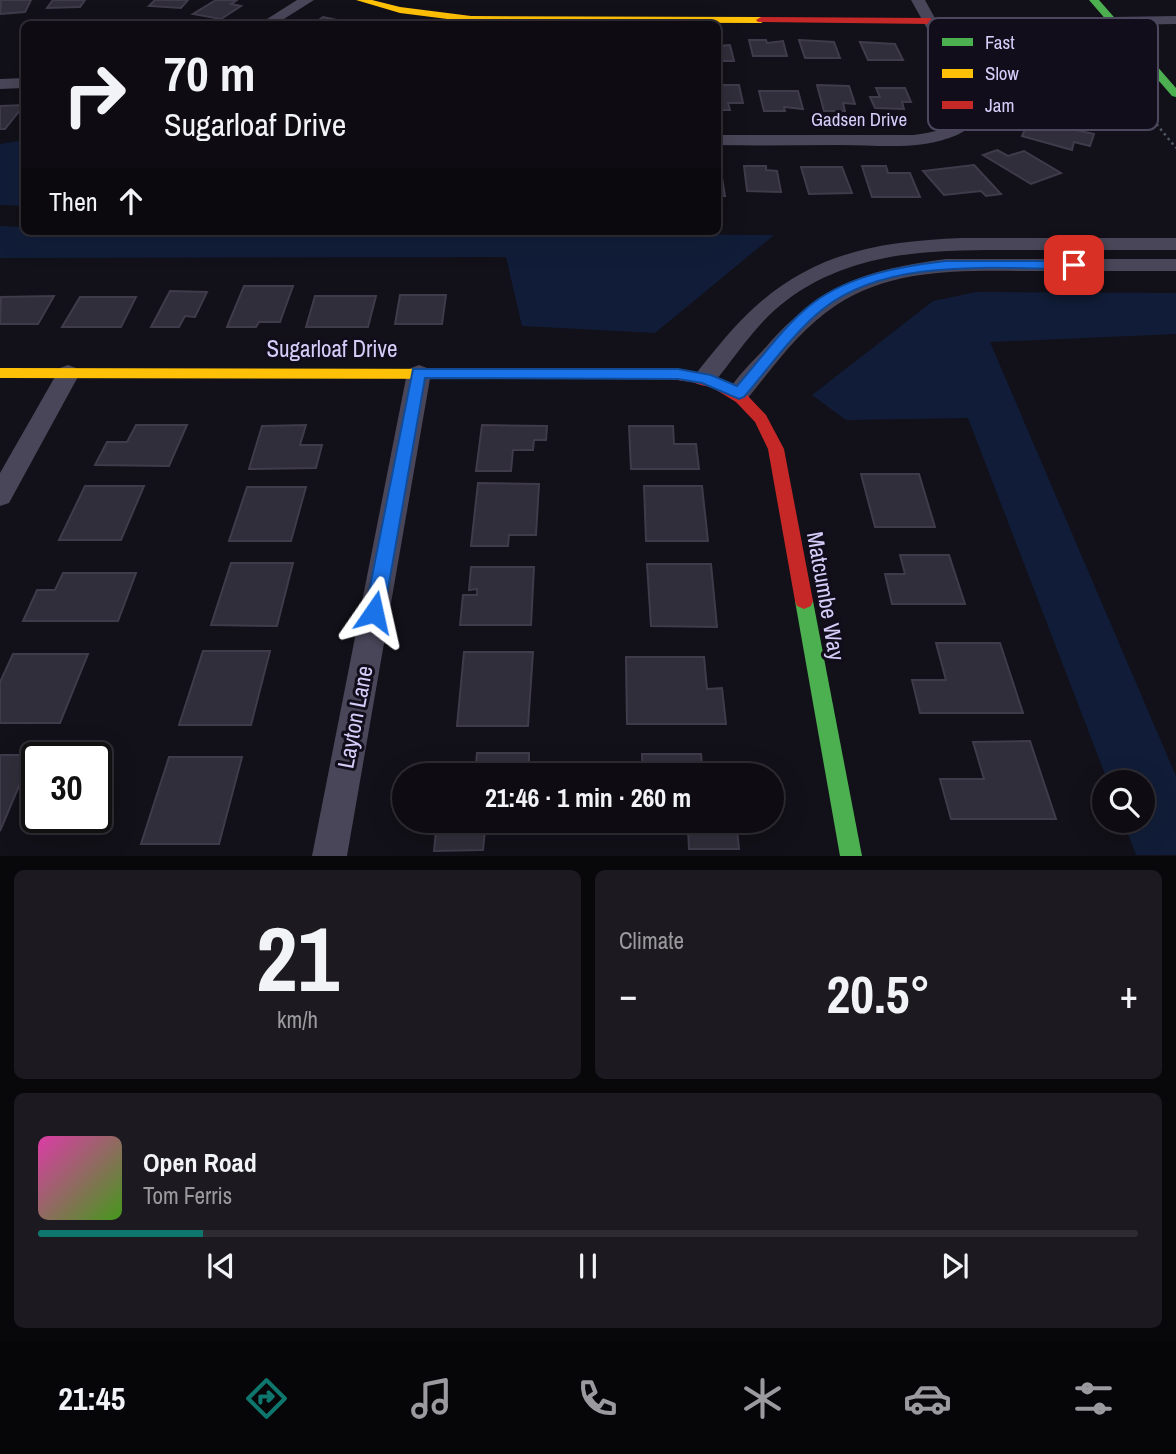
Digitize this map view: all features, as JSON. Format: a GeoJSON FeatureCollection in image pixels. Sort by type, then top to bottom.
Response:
{"type":"FeatureCollection","features":[{"type":"Feature","properties":{"kind":"street"},"geometry":{"type":"LineString","coordinates":[[270,21],[307,0]]}},
{"type":"Feature","properties":{"kind":"street"},"geometry":{"type":"LineString","coordinates":[[361,0],[400,10],[471,19],[927,14],[1107,14],[1153,18]]}},
{"type":"Feature","properties":{"kind":"street"},"geometry":{"type":"LineString","coordinates":[[927,14],[981,18]]}},
{"type":"Feature","properties":{"kind":"street"},"geometry":{"type":"LineString","coordinates":[[1158,18],[1176,20]]}},
{"type":"Feature","properties":{"kind":"street"},"geometry":{"type":"LineString","coordinates":[[1158,73],[1176,94]]}},
{"type":"Feature","properties":{"kind":"street"},"geometry":{"type":"LineString","coordinates":[[0,84],[21,83]]}},
{"type":"Feature","properties":{"kind":"street","name":"Gadsen Drive"},"geometry":{"type":"LineString","coordinates":[[721,140],[903,140],[936,136],[952,130]]}},
{"type":"Feature","properties":{"kind":"street"},"geometry":{"type":"LineString","coordinates":[[705,378],[738,337],[778,296],[816,272],[848,259],[893,248],[938,244],[1176,244]]}},
{"type":"Feature","properties":{"kind":"street"},"geometry":{"type":"LineString","coordinates":[[739,393],[796,326],[820,304],[847,288],[873,278],[916,268],[946,265],[1176,265]]}},
{"type":"Feature","properties":{"kind":"street","name":"Sugarloaf Drive"},"geometry":{"type":"LineString","coordinates":[[0,373],[678,374],[705,378]]}},
{"type":"Feature","properties":{"kind":"street"},"geometry":{"type":"LineString","coordinates":[[0,496],[68,373]]}},
{"type":"Feature","properties":{"kind":"street","name":"Layton Lane"},"geometry":{"type":"LineString","coordinates":[[329,856],[419,373]]}},
{"type":"Feature","properties":{"kind":"street","name":"Matcumbe Way"},"geometry":{"type":"LineString","coordinates":[[705,378],[739,393],[754,405],[763,418],[776,449],[851,856]]}},
{"type":"Feature","properties":{"kind":"path"},"geometry":{"type":"LineString","coordinates":[[1158,126],[1176,148]]}},
{"type":"Feature","properties":{"kind":"water"},"geometry":{"type":"Polygon","coordinates":[[[21,140],[21,206],[0,205],[0,144],[21,140]]]}},
{"type":"Feature","properties":{"kind":"water"},"geometry":{"type":"Polygon","coordinates":[[[0,226],[21,227],[21,235],[774,235],[655,333],[522,326],[506,257],[0,258],[0,226]]]}},
{"type":"Feature","properties":{"kind":"water"},"geometry":{"type":"Polygon","coordinates":[[[976,292],[1176,293],[1176,334],[990,342],[1176,776],[1176,855],[1136,855],[1128,833],[1155,833],[1155,770],[1103,770],[968,418],[846,420],[812,395],[933,301],[976,292]]]}},
{"type":"Feature","properties":{"kind":"building"},"geometry":{"type":"Polygon","coordinates":[[[1,0],[31,0],[25,12],[0,14],[1,0]]]}},
{"type":"Feature","properties":{"kind":"building"},"geometry":{"type":"Polygon","coordinates":[[[53,0],[85,0],[80,7],[47,8],[53,0]]]}},
{"type":"Feature","properties":{"kind":"building"},"geometry":{"type":"Polygon","coordinates":[[[155,0],[188,0],[181,8],[149,6],[155,0]]]}},
{"type":"Feature","properties":{"kind":"building"},"geometry":{"type":"Polygon","coordinates":[[[216,0],[237,0],[231,4],[241,6],[221,19],[193,14],[216,0]]]}},
{"type":"Feature","properties":{"kind":"building"},"geometry":{"type":"Polygon","coordinates":[[[323,17],[342,21],[317,21],[323,17]]]}},
{"type":"Feature","properties":{"kind":"building"},"geometry":{"type":"Polygon","coordinates":[[[749,40],[766,40],[767,43],[783,41],[787,56],[753,56],[749,40]]]}},
{"type":"Feature","properties":{"kind":"building"},"geometry":{"type":"Polygon","coordinates":[[[799,40],[834,42],[840,58],[805,58],[799,40]]]}},
{"type":"Feature","properties":{"kind":"building"},"geometry":{"type":"Polygon","coordinates":[[[860,42],[895,44],[903,60],[868,60],[860,42]]]}},
{"type":"Feature","properties":{"kind":"building"},"geometry":{"type":"Polygon","coordinates":[[[730,45],[734,61],[721,61],[721,46],[730,45]]]}},
{"type":"Feature","properties":{"kind":"building"},"geometry":{"type":"Polygon","coordinates":[[[721,85],[739,85],[743,103],[728,103],[730,110],[721,110],[721,85]]]}},
{"type":"Feature","properties":{"kind":"building"},"geometry":{"type":"Polygon","coordinates":[[[817,85],[849,86],[855,104],[843,103],[845,111],[824,111],[817,85]]]}},
{"type":"Feature","properties":{"kind":"building"},"geometry":{"type":"Polygon","coordinates":[[[876,88],[905,88],[911,102],[902,102],[904,109],[875,108],[870,97],[880,97],[876,88]]]}},
{"type":"Feature","properties":{"kind":"building"},"geometry":{"type":"Polygon","coordinates":[[[759,91],[798,91],[803,109],[784,107],[785,111],[764,111],[759,91]]]}},
{"type":"Feature","properties":{"kind":"building"},"geometry":{"type":"Polygon","coordinates":[[[21,105],[5,129],[0,129],[0,106],[21,105]]]}},
{"type":"Feature","properties":{"kind":"building"},"geometry":{"type":"Polygon","coordinates":[[[1025,130],[1075,130],[1094,134],[1090,146],[1074,142],[1072,150],[1022,136],[1025,130]]]}},
{"type":"Feature","properties":{"kind":"building"},"geometry":{"type":"Polygon","coordinates":[[[997,150],[1008,156],[1024,151],[1061,173],[1031,184],[983,155],[997,150]]]}},
{"type":"Feature","properties":{"kind":"building"},"geometry":{"type":"Polygon","coordinates":[[[974,165],[1001,194],[986,196],[981,191],[944,195],[923,171],[974,165]]]}},
{"type":"Feature","properties":{"kind":"building"},"geometry":{"type":"Polygon","coordinates":[[[744,166],[766,166],[766,170],[777,171],[781,192],[747,191],[744,166]]]}},
{"type":"Feature","properties":{"kind":"building"},"geometry":{"type":"Polygon","coordinates":[[[862,166],[886,166],[888,173],[910,173],[920,197],[872,197],[862,166]]]}},
{"type":"Feature","properties":{"kind":"building"},"geometry":{"type":"Polygon","coordinates":[[[801,167],[842,167],[852,193],[809,194],[801,167]]]}},
{"type":"Feature","properties":{"kind":"building"},"geometry":{"type":"Polygon","coordinates":[[[721,172],[725,196],[721,196],[721,172]]]}},
{"type":"Feature","properties":{"kind":"building"},"geometry":{"type":"Polygon","coordinates":[[[244,286],[293,286],[280,322],[259,322],[256,327],[227,327],[244,286]]]}},
{"type":"Feature","properties":{"kind":"building"},"geometry":{"type":"Polygon","coordinates":[[[170,291],[207,292],[195,317],[185,316],[179,327],[151,327],[170,291]]]}},
{"type":"Feature","properties":{"kind":"building"},"geometry":{"type":"Polygon","coordinates":[[[400,295],[446,295],[442,324],[395,324],[400,295]]]}},
{"type":"Feature","properties":{"kind":"building"},"geometry":{"type":"Polygon","coordinates":[[[54,296],[38,324],[0,324],[1,297],[54,296]]]}},
{"type":"Feature","properties":{"kind":"building"},"geometry":{"type":"Polygon","coordinates":[[[315,296],[376,296],[368,327],[306,327],[315,296]]]}},
{"type":"Feature","properties":{"kind":"building"},"geometry":{"type":"Polygon","coordinates":[[[80,297],[136,297],[121,327],[62,327],[80,297]]]}},
{"type":"Feature","properties":{"kind":"building"},"geometry":{"type":"Polygon","coordinates":[[[136,425],[187,425],[169,466],[95,465],[107,442],[127,442],[136,425]]]}},
{"type":"Feature","properties":{"kind":"building"},"geometry":{"type":"Polygon","coordinates":[[[306,425],[300,445],[322,445],[316,468],[249,469],[262,426],[306,425]]]}},
{"type":"Feature","properties":{"kind":"building"},"geometry":{"type":"Polygon","coordinates":[[[482,425],[547,426],[546,440],[534,440],[533,450],[513,450],[511,471],[476,471],[482,425]]]}},
{"type":"Feature","properties":{"kind":"building"},"geometry":{"type":"Polygon","coordinates":[[[629,426],[673,426],[674,444],[696,444],[699,469],[631,469],[629,426]]]}},
{"type":"Feature","properties":{"kind":"building"},"geometry":{"type":"Polygon","coordinates":[[[861,474],[919,474],[935,527],[875,527],[861,474]]]}},
{"type":"Feature","properties":{"kind":"building"},"geometry":{"type":"Polygon","coordinates":[[[478,483],[539,484],[536,535],[509,535],[508,546],[471,546],[478,483]]]}},
{"type":"Feature","properties":{"kind":"building"},"geometry":{"type":"Polygon","coordinates":[[[85,486],[144,486],[121,540],[59,540],[85,486]]]}},
{"type":"Feature","properties":{"kind":"building"},"geometry":{"type":"Polygon","coordinates":[[[644,486],[702,486],[708,541],[646,541],[644,486]]]}},
{"type":"Feature","properties":{"kind":"building"},"geometry":{"type":"Polygon","coordinates":[[[247,487],[306,487],[291,541],[229,541],[247,487]]]}},
{"type":"Feature","properties":{"kind":"building"},"geometry":{"type":"Polygon","coordinates":[[[900,555],[949,555],[965,604],[892,604],[885,574],[905,574],[900,555]]]}},
{"type":"Feature","properties":{"kind":"building"},"geometry":{"type":"Polygon","coordinates":[[[231,563],[293,563],[277,626],[211,625],[231,563]]]}},
{"type":"Feature","properties":{"kind":"building"},"geometry":{"type":"Polygon","coordinates":[[[647,564],[711,564],[717,627],[651,626],[647,564]]]}},
{"type":"Feature","properties":{"kind":"building"},"geometry":{"type":"Polygon","coordinates":[[[471,567],[534,567],[531,625],[460,625],[463,595],[477,595],[477,589],[469,590],[471,567]]]}},
{"type":"Feature","properties":{"kind":"building"},"geometry":{"type":"Polygon","coordinates":[[[63,573],[136,573],[118,621],[23,621],[37,590],[55,590],[63,573]]]}},
{"type":"Feature","properties":{"kind":"building"},"geometry":{"type":"Polygon","coordinates":[[[936,643],[1000,643],[1023,713],[920,713],[912,680],[946,680],[936,643]]]}},
{"type":"Feature","properties":{"kind":"building"},"geometry":{"type":"Polygon","coordinates":[[[203,651],[270,651],[251,725],[179,725],[203,651]]]}},
{"type":"Feature","properties":{"kind":"building"},"geometry":{"type":"Polygon","coordinates":[[[464,652],[533,652],[528,726],[457,726],[464,652]]]}},
{"type":"Feature","properties":{"kind":"building"},"geometry":{"type":"Polygon","coordinates":[[[13,654],[88,654],[60,723],[0,723],[0,682],[13,654]]]}},
{"type":"Feature","properties":{"kind":"building"},"geometry":{"type":"Polygon","coordinates":[[[626,657],[704,657],[707,689],[722,688],[726,724],[627,724],[626,657]]]}},
{"type":"Feature","properties":{"kind":"building"},"geometry":{"type":"Polygon","coordinates":[[[1030,741],[1056,819],[951,819],[940,779],[984,779],[973,742],[1030,741]]]}},
{"type":"Feature","properties":{"kind":"building"},"geometry":{"type":"Polygon","coordinates":[[[477,753],[529,753],[529,763],[476,763],[477,753]]]}},
{"type":"Feature","properties":{"kind":"building"},"geometry":{"type":"Polygon","coordinates":[[[642,754],[701,754],[702,763],[642,763],[642,754]]]}},
{"type":"Feature","properties":{"kind":"building"},"geometry":{"type":"Polygon","coordinates":[[[0,755],[21,755],[21,781],[0,831],[0,755]]]}},
{"type":"Feature","properties":{"kind":"building"},"geometry":{"type":"Polygon","coordinates":[[[169,757],[242,757],[219,844],[141,844],[169,757]]]}},
{"type":"Feature","properties":{"kind":"building"},"geometry":{"type":"Polygon","coordinates":[[[436,833],[485,833],[483,850],[434,851],[436,833]]]}},
{"type":"Feature","properties":{"kind":"building"},"geometry":{"type":"Polygon","coordinates":[[[688,833],[737,833],[739,849],[689,849],[688,833]]]}},
{"type":"Feature","properties":{"kind":"traffic: fast"},"geometry":{"type":"LineString","coordinates":[[1094,0],[1110,18]]}},
{"type":"Feature","properties":{"kind":"traffic: fast"},"geometry":{"type":"LineString","coordinates":[[1158,73],[1176,94]]}},
{"type":"Feature","properties":{"kind":"traffic: fast"},"geometry":{"type":"LineString","coordinates":[[804,601],[851,856]]}},
{"type":"Feature","properties":{"kind":"traffic: slow"},"geometry":{"type":"LineString","coordinates":[[361,0],[400,10],[471,19],[761,20]]}},
{"type":"Feature","properties":{"kind":"traffic: slow"},"geometry":{"type":"LineString","coordinates":[[0,373],[573,374]]}},
{"type":"Feature","properties":{"kind":"traffic: jam"},"geometry":{"type":"LineString","coordinates":[[761,20],[928,21]]}},
{"type":"Feature","properties":{"kind":"traffic: jam"},"geometry":{"type":"LineString","coordinates":[[573,374],[663,373],[692,377],[718,385],[741,398],[761,419],[776,449],[804,601]]}},
{"type":"Feature","properties":{"kind":"route"},"geometry":{"type":"LineString","coordinates":[[374,612],[419,373],[678,374],[705,378],[739,393],[796,326],[820,304],[847,288],[873,278],[916,268],[946,265],[1074,265]]}}]}
